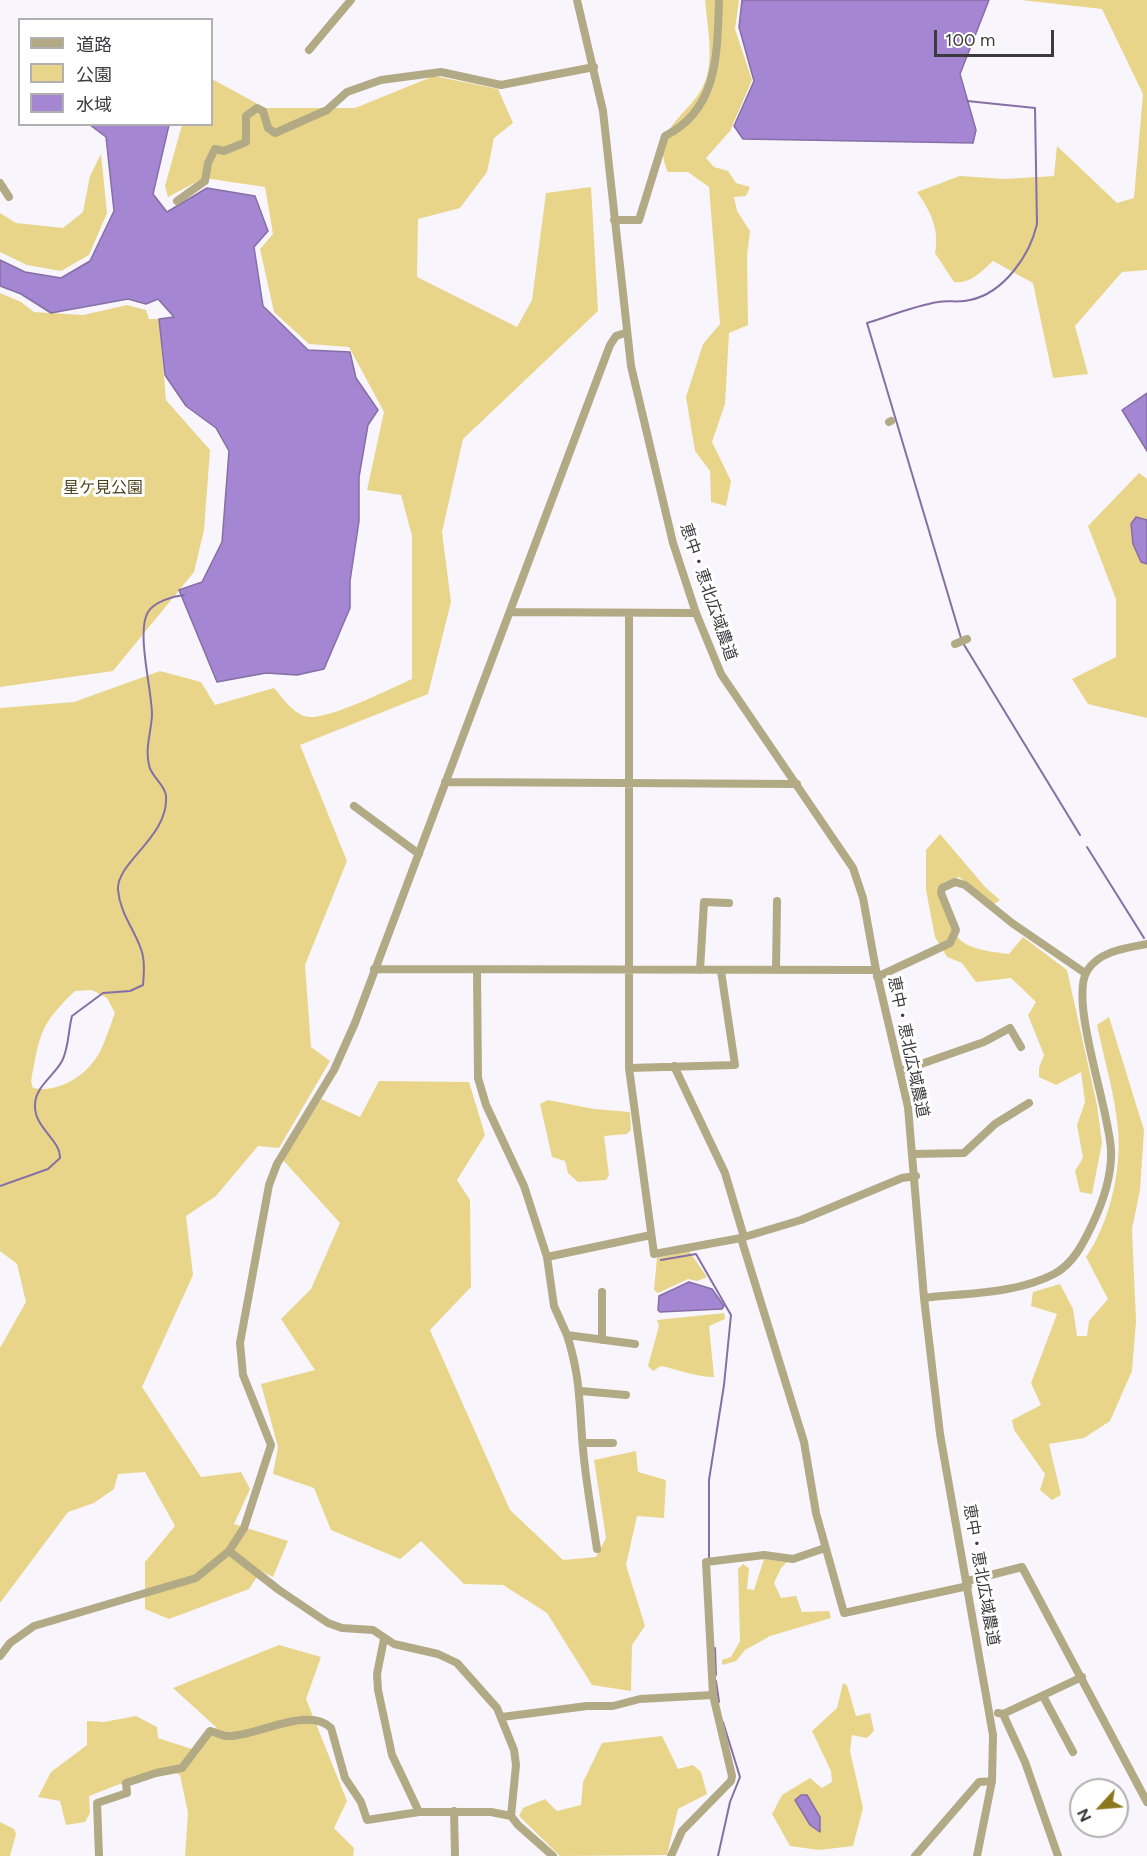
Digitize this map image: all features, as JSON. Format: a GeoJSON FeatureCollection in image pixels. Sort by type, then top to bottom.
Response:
{"type":"FeatureCollection","features":[{"type":"Feature","properties":{"kind":"street"},"geometry":{"type":"LineString","coordinates":[[309,50],[351,0]]}},
{"type":"Feature","properties":{"kind":"street","name":"恵中・恵北広域農道"},"geometry":{"type":"LineString","coordinates":[[577,0],[603,111],[625,333],[673,543],[696,613],[721,674],[853,868],[863,898],[877,973],[902,1071],[916,1176],[924,1298],[940,1434],[990,1711],[994,1752],[992,1781],[977,1856]]}},
{"type":"Feature","properties":{"kind":"street"},"geometry":{"type":"LineString","coordinates":[[614,220],[639,220],[665,136],[678,130],[703,103],[713,81],[716,63],[719,0]]}},
{"type":"Feature","properties":{"kind":"street"},"geometry":{"type":"LineString","coordinates":[[177,201],[205,181],[208,163],[215,149],[224,151],[246,142],[246,116],[257,108],[263,111],[268,128],[275,133],[327,110],[347,92],[381,80],[441,72],[501,85],[594,67]]}},
{"type":"Feature","properties":{"kind":"street"},"geometry":{"type":"LineString","coordinates":[[0,183],[9,197]]}},
{"type":"Feature","properties":{"kind":"street"},"geometry":{"type":"LineString","coordinates":[[0,1656],[10,1643],[34,1626],[196,1578],[229,1551],[243,1528],[271,1445],[243,1375],[240,1343],[269,1185],[277,1164],[334,1070],[419,854],[610,345],[616,336],[625,333]]}},
{"type":"Feature","properties":{"kind":"street"},"geometry":{"type":"LineString","coordinates":[[510,612],[696,613]]}},
{"type":"Feature","properties":{"kind":"street"},"geometry":{"type":"LineString","coordinates":[[629,614],[628,1068],[654,1254],[742,1237],[801,1220],[902,1178],[916,1176]]}},
{"type":"Feature","properties":{"kind":"street"},"geometry":{"type":"LineString","coordinates":[[956,643],[967,639]]}},
{"type":"Feature","properties":{"kind":"street"},"geometry":{"type":"LineString","coordinates":[[445,782],[797,784]]}},
{"type":"Feature","properties":{"kind":"street"},"geometry":{"type":"LineString","coordinates":[[354,806],[419,854]]}},
{"type":"Feature","properties":{"kind":"street"},"geometry":{"type":"LineString","coordinates":[[374,969],[776,970],[877,973],[950,943],[956,930],[955,922],[941,893],[942,888],[955,882],[965,885],[1012,923],[1085,973]]}},
{"type":"Feature","properties":{"kind":"street"},"geometry":{"type":"LineString","coordinates":[[776,970],[777,901]]}},
{"type":"Feature","properties":{"kind":"street"},"geometry":{"type":"LineString","coordinates":[[700,970],[704,902],[729,903]]}},
{"type":"Feature","properties":{"kind":"street"},"geometry":{"type":"LineString","coordinates":[[924,1298],[1010,1287],[1044,1278],[1064,1268],[1083,1244],[1098,1214],[1109,1178],[1112,1153],[1104,1098],[1081,1007],[1080,993],[1085,973],[1105,955],[1120,949],[1147,944]]}},
{"type":"Feature","properties":{"kind":"street"},"geometry":{"type":"LineString","coordinates":[[477,970],[478,1078],[486,1105],[524,1186],[547,1257],[554,1306],[576,1361],[583,1443],[597,1549]]}},
{"type":"Feature","properties":{"kind":"street"},"geometry":{"type":"LineString","coordinates":[[628,1068],[735,1065],[721,971]]}},
{"type":"Feature","properties":{"kind":"street"},"geometry":{"type":"LineString","coordinates":[[902,1071],[984,1041],[1010,1028],[1021,1047]]}},
{"type":"Feature","properties":{"kind":"street"},"geometry":{"type":"LineString","coordinates":[[674,1066],[725,1173],[804,1442],[816,1513],[844,1613],[968,1583],[1022,1567],[1147,1802]]}},
{"type":"Feature","properties":{"kind":"street"},"geometry":{"type":"LineString","coordinates":[[913,1154],[964,1153],[995,1124],[1029,1103]]}},
{"type":"Feature","properties":{"kind":"street"},"geometry":{"type":"LineString","coordinates":[[547,1257],[651,1235]]}},
{"type":"Feature","properties":{"kind":"street"},"geometry":{"type":"LineString","coordinates":[[602,1292],[602,1340]]}},
{"type":"Feature","properties":{"kind":"street"},"geometry":{"type":"LineString","coordinates":[[567,1335],[635,1344]]}},
{"type":"Feature","properties":{"kind":"street"},"geometry":{"type":"LineString","coordinates":[[580,1391],[626,1395]]}},
{"type":"Feature","properties":{"kind":"street"},"geometry":{"type":"LineString","coordinates":[[583,1443],[613,1443]]}},
{"type":"Feature","properties":{"kind":"street"},"geometry":{"type":"LineString","coordinates":[[671,1856],[682,1831],[731,1781],[732,1771],[713,1695],[706,1562],[764,1555],[793,1559],[825,1548]]}},
{"type":"Feature","properties":{"kind":"street"},"geometry":{"type":"LineString","coordinates":[[229,1551],[279,1590],[328,1623],[342,1629],[373,1630],[394,1644],[451,1658],[497,1708],[502,1717],[514,1750],[516,1765],[512,1816],[518,1825],[553,1856]]}},
{"type":"Feature","properties":{"kind":"street"},"geometry":{"type":"LineString","coordinates":[[384,1639],[377,1674],[378,1690],[392,1755],[419,1812]]}},
{"type":"Feature","properties":{"kind":"street"},"geometry":{"type":"LineString","coordinates":[[990,1711],[1003,1714],[1082,1677]]}},
{"type":"Feature","properties":{"kind":"street"},"geometry":{"type":"LineString","coordinates":[[502,1717],[587,1706],[613,1706],[640,1699],[713,1695]]}},
{"type":"Feature","properties":{"kind":"street"},"geometry":{"type":"LineString","coordinates":[[1043,1696],[1073,1752]]}},
{"type":"Feature","properties":{"kind":"street"},"geometry":{"type":"LineString","coordinates":[[1003,1714],[1025,1762],[1058,1856]]}},
{"type":"Feature","properties":{"kind":"street"},"geometry":{"type":"LineString","coordinates":[[99,1856],[97,1803],[127,1793],[126,1784],[156,1773],[182,1768],[192,1758],[210,1731],[228,1736],[286,1722],[324,1723],[331,1728],[345,1778],[361,1802],[367,1820],[419,1812],[454,1811],[491,1812],[512,1816]]}},
{"type":"Feature","properties":{"kind":"street"},"geometry":{"type":"LineString","coordinates":[[915,1856],[979,1782],[992,1781]]}},
{"type":"Feature","properties":{"kind":"street"},"geometry":{"type":"LineString","coordinates":[[454,1811],[455,1856]]}},
{"type":"Feature","properties":{"kind":"green space"},"geometry":{"type":"Polygon","coordinates":[[[705,0],[739,0],[735,29],[752,80],[730,131],[706,158],[714,167],[728,171],[736,183],[750,187],[746,196],[734,197],[737,211],[750,231],[747,256],[748,325],[729,333],[725,404],[712,442],[731,481],[726,506],[711,502],[710,471],[695,451],[686,397],[703,344],[720,324],[709,187],[688,172],[668,172],[664,157],[664,144],[668,133],[698,95],[707,75],[710,53],[705,0]]]}},
{"type":"Feature","properties":{"kind":"green space"},"geometry":{"type":"Polygon","coordinates":[[[1021,0],[1147,0],[1147,270],[1122,272],[1075,326],[1088,374],[1053,378],[1033,283],[993,261],[971,279],[954,282],[935,253],[936,236],[933,221],[917,192],[960,176],[1005,179],[1054,176],[1057,146],[1117,203],[1134,198],[1143,94],[1102,9],[1021,0]]]}},
{"type":"Feature","properties":{"kind":"green space"},"geometry":{"type":"Polygon","coordinates":[[[434,76],[498,89],[513,123],[494,138],[487,172],[460,208],[418,219],[417,277],[517,327],[532,300],[546,193],[591,187],[598,311],[463,439],[442,532],[451,602],[428,694],[300,745],[347,861],[305,965],[311,1047],[330,1061],[279,1148],[258,1146],[216,1196],[186,1216],[193,1275],[142,1387],[201,1477],[241,1472],[250,1489],[234,1524],[288,1541],[273,1577],[261,1571],[249,1589],[169,1619],[145,1609],[145,1562],[175,1526],[145,1472],[118,1474],[114,1489],[94,1503],[68,1512],[0,1603],[0,1348],[26,1302],[17,1264],[0,1251],[0,708],[74,702],[160,671],[201,682],[215,705],[274,688],[294,710],[310,717],[346,708],[412,679],[412,536],[401,495],[367,490],[384,412],[349,347],[309,344],[274,312],[260,249],[273,234],[265,187],[204,178],[168,197],[165,186],[182,126],[213,126],[213,80],[265,108],[355,108],[434,76]],[[92,990],[75,991],[54,1013],[39,1041],[31,1081],[33,1088],[59,1086],[75,1079],[89,1068],[98,1056],[115,1013],[107,998],[92,990]]]}},
{"type":"Feature","properties":{"kind":"green space"},"geometry":{"type":"Polygon","coordinates":[[[101,154],[107,213],[89,255],[61,271],[27,265],[0,252],[0,213],[16,223],[63,228],[83,212],[90,176],[101,154]]]}},
{"type":"Feature","properties":{"kind":"green space","name":"星ケ見公園"},"geometry":{"type":"Polygon","coordinates":[[[0,293],[21,302],[34,312],[83,315],[127,305],[146,310],[149,319],[159,319],[166,400],[210,450],[204,530],[194,572],[113,671],[0,687],[0,293]]]}},
{"type":"Feature","properties":{"kind":"green space"},"geometry":{"type":"Polygon","coordinates":[[[1139,473],[1147,479],[1147,718],[1088,704],[1072,679],[1116,657],[1116,599],[1088,526],[1139,473]]]}},
{"type":"Feature","properties":{"kind":"green space"},"geometry":{"type":"Polygon","coordinates":[[[940,834],[986,888],[1000,900],[994,904],[959,877],[944,882],[939,893],[949,922],[960,940],[978,949],[1009,954],[1023,937],[1067,970],[1097,1105],[1102,1143],[1092,1194],[1080,1192],[1075,1171],[1083,1158],[1077,1125],[1085,1102],[1081,1072],[1056,1085],[1039,1077],[1039,1068],[1044,1055],[1028,1015],[1036,1002],[1011,978],[976,982],[962,963],[947,957],[935,937],[926,890],[926,850],[940,834]]]}},
{"type":"Feature","properties":{"kind":"green space"},"geometry":{"type":"Polygon","coordinates":[[[1109,1017],[1144,1130],[1140,1190],[1132,1229],[1136,1321],[1132,1371],[1110,1421],[1084,1438],[1049,1444],[1061,1495],[1052,1500],[1040,1490],[1045,1474],[1014,1430],[1012,1420],[1041,1405],[1031,1383],[1057,1314],[1031,1306],[1033,1292],[1060,1284],[1073,1309],[1077,1336],[1087,1336],[1089,1321],[1108,1299],[1086,1257],[1107,1213],[1118,1162],[1117,1116],[1097,1025],[1109,1017]]]}},
{"type":"Feature","properties":{"kind":"green space"},"geometry":{"type":"Polygon","coordinates":[[[379,1081],[469,1082],[485,1135],[457,1180],[470,1200],[471,1287],[430,1330],[510,1510],[563,1560],[596,1557],[606,1538],[594,1460],[636,1451],[638,1472],[666,1480],[664,1518],[637,1516],[626,1565],[645,1626],[632,1645],[631,1691],[592,1685],[547,1613],[503,1585],[464,1584],[421,1541],[400,1559],[331,1530],[314,1488],[273,1474],[278,1447],[261,1384],[315,1370],[281,1319],[311,1289],[340,1223],[283,1160],[321,1099],[360,1117],[379,1081]]]}},
{"type":"Feature","properties":{"kind":"green space"},"geometry":{"type":"Polygon","coordinates":[[[548,1100],[594,1109],[630,1112],[631,1130],[627,1134],[604,1136],[609,1175],[606,1180],[578,1182],[568,1173],[565,1161],[552,1157],[540,1104],[548,1100]]]}},
{"type":"Feature","properties":{"kind":"green space"},"geometry":{"type":"Polygon","coordinates":[[[689,1251],[707,1277],[697,1281],[688,1279],[658,1293],[654,1290],[657,1258],[689,1251]]]}},
{"type":"Feature","properties":{"kind":"green space"},"geometry":{"type":"Polygon","coordinates":[[[724,1313],[725,1319],[709,1326],[714,1377],[694,1375],[661,1366],[653,1371],[648,1366],[659,1326],[657,1320],[724,1313]]]}},
{"type":"Feature","properties":{"kind":"green space"},"geometry":{"type":"Polygon","coordinates":[[[764,1559],[787,1562],[781,1568],[774,1583],[781,1598],[796,1596],[802,1612],[829,1611],[831,1618],[770,1636],[745,1650],[736,1661],[722,1665],[722,1660],[731,1657],[740,1641],[738,1569],[743,1564],[749,1568],[747,1589],[754,1590],[764,1559]]]}},
{"type":"Feature","properties":{"kind":"green space"},"geometry":{"type":"Polygon","coordinates":[[[279,1645],[321,1657],[306,1699],[347,1801],[334,1828],[354,1848],[353,1856],[185,1856],[188,1813],[180,1775],[173,1772],[117,1785],[89,1796],[90,1813],[85,1822],[66,1825],[60,1801],[38,1797],[51,1772],[87,1745],[87,1721],[104,1722],[136,1716],[157,1727],[158,1738],[198,1751],[217,1728],[173,1688],[279,1645]]]}},
{"type":"Feature","properties":{"kind":"green space"},"geometry":{"type":"Polygon","coordinates":[[[843,1683],[847,1685],[856,1716],[870,1713],[874,1731],[867,1738],[852,1735],[850,1751],[863,1808],[853,1846],[819,1850],[790,1846],[772,1814],[782,1795],[810,1778],[822,1788],[832,1782],[831,1771],[812,1731],[837,1708],[843,1683]]]}},
{"type":"Feature","properties":{"kind":"green space"},"geometry":{"type":"Polygon","coordinates":[[[662,1736],[678,1769],[693,1765],[701,1772],[707,1794],[678,1809],[667,1855],[560,1856],[519,1816],[523,1808],[545,1799],[557,1811],[581,1805],[583,1782],[602,1743],[662,1736]]]}},
{"type":"Feature","properties":{"kind":"green space"},"geometry":{"type":"Polygon","coordinates":[[[0,1822],[14,1829],[16,1834],[10,1856],[0,1856],[0,1822]]]}},
{"type":"Feature","properties":{"kind":"water"},"geometry":{"type":"Polygon","coordinates":[[[742,0],[989,0],[960,74],[976,130],[973,143],[743,139],[734,126],[754,81],[739,27],[742,0]]]}},
{"type":"Feature","properties":{"kind":"water"},"geometry":{"type":"Polygon","coordinates":[[[91,126],[169,126],[153,194],[167,212],[207,188],[255,196],[268,231],[254,247],[263,306],[308,350],[350,352],[356,378],[378,410],[368,425],[359,477],[359,521],[350,581],[350,608],[324,669],[297,675],[266,673],[217,682],[179,590],[202,582],[222,542],[229,451],[216,428],[186,406],[165,375],[159,319],[174,317],[158,299],[146,304],[128,299],[51,313],[21,294],[0,286],[0,260],[25,272],[61,278],[90,261],[114,211],[106,137],[91,126]]]}},
{"type":"Feature","properties":{"kind":"water"},"geometry":{"type":"Polygon","coordinates":[[[1147,393],[1147,451],[1122,410],[1147,393]]]}},
{"type":"Feature","properties":{"kind":"water"},"geometry":{"type":"Polygon","coordinates":[[[1136,517],[1147,520],[1147,564],[1141,562],[1133,544],[1131,524],[1136,517]]]}},
{"type":"Feature","properties":{"kind":"water"},"geometry":{"type":"Polygon","coordinates":[[[689,1282],[712,1289],[724,1306],[722,1309],[660,1312],[658,1310],[659,1296],[689,1282]]]}},
{"type":"Feature","properties":{"kind":"water"},"geometry":{"type":"Polygon","coordinates":[[[801,1795],[807,1795],[820,1817],[820,1832],[810,1825],[795,1800],[801,1795]]]}},
{"type":"Feature","properties":{"kind":"waterway"},"geometry":{"type":"LineString","coordinates":[[961,638],[867,323],[942,301],[966,301],[994,290],[1014,271],[1034,236],[1037,224],[1035,108],[967,101]]}},
{"type":"Feature","properties":{"kind":"waterway"},"geometry":{"type":"LineString","coordinates":[[0,1186],[48,1169],[60,1158],[56,1145],[39,1120],[35,1105],[38,1093],[62,1061],[72,1016],[103,993],[130,991],[143,985],[142,953],[121,906],[118,890],[125,869],[152,836],[165,811],[165,792],[152,773],[148,759],[152,715],[144,647],[145,621],[148,612],[159,602],[184,595]]}},
{"type":"Feature","properties":{"kind":"waterway"},"geometry":{"type":"LineString","coordinates":[[963,643],[1080,835]]}},
{"type":"Feature","properties":{"kind":"waterway"},"geometry":{"type":"LineString","coordinates":[[1087,847],[1144,938]]}},
{"type":"Feature","properties":{"kind":"waterway"},"geometry":{"type":"LineString","coordinates":[[661,1260],[696,1254],[731,1315],[724,1385],[709,1480],[709,1558]]}},
{"type":"Feature","properties":{"kind":"waterway"},"geometry":{"type":"LineString","coordinates":[[715,1648],[716,1675]]}},
{"type":"Feature","properties":{"kind":"waterway"},"geometry":{"type":"LineString","coordinates":[[716,1681],[719,1702]]}},
{"type":"Feature","properties":{"kind":"waterway"},"geometry":{"type":"LineString","coordinates":[[718,1856],[730,1802],[740,1777],[723,1722]]}}]}
